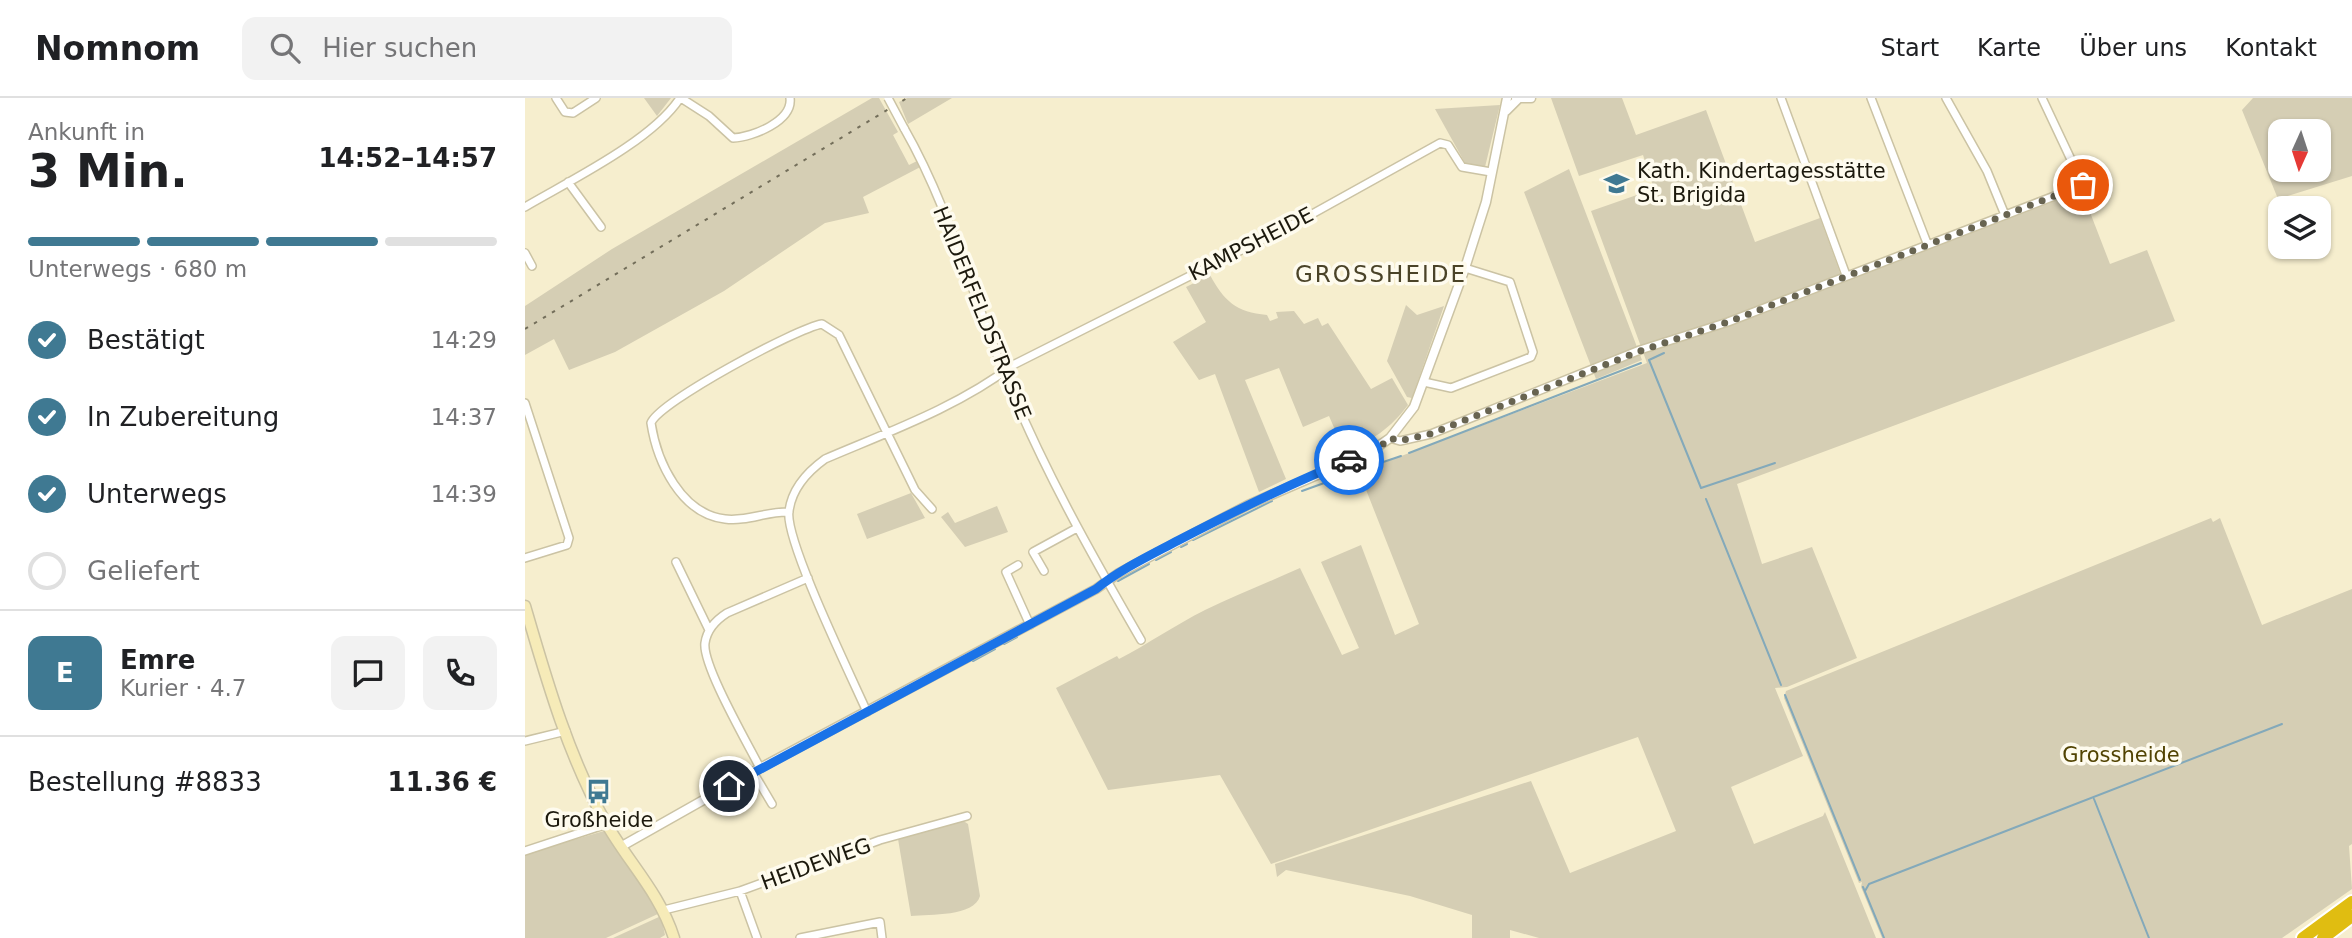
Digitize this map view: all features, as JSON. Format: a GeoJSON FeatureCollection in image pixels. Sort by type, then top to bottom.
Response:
{"type":"FeatureCollection","features":[{"type":"Feature","properties":{"kind":"highway"},"geometry":{"type":"LineString","coordinates":[[2304,938],[2352,902]]}},
{"type":"Feature","properties":{"kind":"highway"},"geometry":{"type":"LineString","coordinates":[[2323,938],[2352,916]]}},
{"type":"Feature","properties":{"kind":"main road"},"geometry":{"type":"LineString","coordinates":[[525,606],[566,731],[607,824],[664,910],[674,938]]}},
{"type":"Feature","properties":{"kind":"street"},"geometry":{"type":"LineString","coordinates":[[556,98],[565,112],[573,113],[596,98]]}},
{"type":"Feature","properties":{"kind":"street"},"geometry":{"type":"LineString","coordinates":[[525,207],[634,140],[675,107],[681,98],[709,116],[733,138],[741,138],[783,118],[789,112],[790,98]]}},
{"type":"Feature","properties":{"kind":"street","name":"HAIDERFELDSTRASSE"},"geometry":{"type":"LineString","coordinates":[[888,98],[937,201],[1004,372],[1048,474],[1141,640]]}},
{"type":"Feature","properties":{"kind":"street"},"geometry":{"type":"LineString","coordinates":[[622,846],[757,770],[1248,505],[1370,452],[1390,438],[1414,407],[1465,268],[1486,202],[1507,98]]}},
{"type":"Feature","properties":{"kind":"street"},"geometry":{"type":"LineString","coordinates":[[1504,114],[1517,99],[1531,98]]}},
{"type":"Feature","properties":{"kind":"street"},"geometry":{"type":"LineString","coordinates":[[1781,98],[1846,275]]}},
{"type":"Feature","properties":{"kind":"street"},"geometry":{"type":"LineString","coordinates":[[1871,98],[1927,243]]}},
{"type":"Feature","properties":{"kind":"street"},"geometry":{"type":"LineString","coordinates":[[1946,98],[1987,171],[2005,215]]}},
{"type":"Feature","properties":{"kind":"street"},"geometry":{"type":"LineString","coordinates":[[1390,438],[1399,441],[1430,434],[1640,351],[1728,322],[2083,185],[2042,98]]}},
{"type":"Feature","properties":{"kind":"street","name":"KAMPSHEIDE"},"geometry":{"type":"LineString","coordinates":[[1004,372],[1305,218],[1440,143],[1448,145],[1462,167],[1491,172]]}},
{"type":"Feature","properties":{"kind":"street"},"geometry":{"type":"LineString","coordinates":[[568,182],[601,227]]}},
{"type":"Feature","properties":{"kind":"street"},"geometry":{"type":"LineString","coordinates":[[525,253],[532,266]]}},
{"type":"Feature","properties":{"kind":"street"},"geometry":{"type":"LineString","coordinates":[[1424,382],[1451,388],[1531,357],[1533,352],[1510,282],[1465,268]]}},
{"type":"Feature","properties":{"kind":"street"},"geometry":{"type":"LineString","coordinates":[[789,512],[725,520],[697,509],[687,501],[670,477],[651,426],[653,418],[739,363],[801,331],[822,324],[839,335],[915,490],[932,509]]}},
{"type":"Feature","properties":{"kind":"street"},"geometry":{"type":"LineString","coordinates":[[867,712],[808,579],[789,512],[795,493],[811,469],[825,460],[887,432],[1004,372]]}},
{"type":"Feature","properties":{"kind":"street"},"geometry":{"type":"LineString","coordinates":[[525,403],[569,538],[567,545],[525,558]]}},
{"type":"Feature","properties":{"kind":"street"},"geometry":{"type":"LineString","coordinates":[[1044,571],[1033,552],[1077,528]]}},
{"type":"Feature","properties":{"kind":"street"},"geometry":{"type":"LineString","coordinates":[[677,562],[709,630]]}},
{"type":"Feature","properties":{"kind":"street"},"geometry":{"type":"LineString","coordinates":[[1018,565],[1006,572],[1030,625]]}},
{"type":"Feature","properties":{"kind":"street"},"geometry":{"type":"LineString","coordinates":[[772,804],[706,658],[704,645],[709,630],[727,613],[808,579]]}},
{"type":"Feature","properties":{"kind":"street"},"geometry":{"type":"LineString","coordinates":[[525,741],[566,731]]}},
{"type":"Feature","properties":{"kind":"street","name":"HEIDEWEG"},"geometry":{"type":"LineString","coordinates":[[664,910],[740,891],[880,840],[967,816]]}},
{"type":"Feature","properties":{"kind":"street"},"geometry":{"type":"LineString","coordinates":[[525,851],[607,824]]}},
{"type":"Feature","properties":{"kind":"street"},"geometry":{"type":"LineString","coordinates":[[740,891],[757,938]]}},
{"type":"Feature","properties":{"kind":"street"},"geometry":{"type":"LineString","coordinates":[[800,938],[880,922],[882,938]]}},
{"type":"Feature","properties":{"kind":"green space"},"geometry":{"type":"Polygon","coordinates":[[[644,98],[671,98],[657,116],[644,98]]]}},
{"type":"Feature","properties":{"kind":"green space"},"geometry":{"type":"Polygon","coordinates":[[[872,98],[879,98],[898,132],[893,135],[909,165],[917,161],[928,163],[863,197],[869,213],[825,223],[724,291],[615,352],[569,370],[554,339],[525,355],[525,306],[612,249],[872,98]]]}},
{"type":"Feature","properties":{"kind":"green space"},"geometry":{"type":"Polygon","coordinates":[[[907,98],[952,98],[908,124],[899,102],[907,98]]]}},
{"type":"Feature","properties":{"kind":"green space"},"geometry":{"type":"Polygon","coordinates":[[[1551,98],[1622,98],[1636,135],[1706,110],[1755,242],[1820,218],[1843,281],[2081,189],[2110,264],[2147,250],[2175,321],[1737,484],[1762,564],[1812,547],[1857,658],[1787,687],[1775,688],[1803,756],[1731,787],[1754,844],[1823,816],[1825,812],[1876,938],[1539,938],[1510,930],[1510,938],[1472,938],[1472,915],[1410,896],[1286,870],[1277,877],[1275,864],[1531,781],[1570,873],[1676,831],[1638,737],[1271,864],[1220,775],[1108,790],[1056,688],[1117,656],[1119,659],[1205,610],[1300,568],[1342,655],[1359,648],[1321,562],[1361,545],[1395,635],[1419,624],[1359,472],[1647,363],[1591,211],[1654,189],[1643,155],[1579,176],[1551,98]]]}},
{"type":"Feature","properties":{"kind":"green space"},"geometry":{"type":"Polygon","coordinates":[[[2253,98],[2352,98],[2352,176],[2288,196],[2277,196],[2271,182],[2331,182],[2331,119],[2268,119],[2268,174],[2242,110],[2253,98]]]}},
{"type":"Feature","properties":{"kind":"green space"},"geometry":{"type":"Polygon","coordinates":[[[1500,105],[1485,167],[1465,163],[1435,109],[1500,105]]]}},
{"type":"Feature","properties":{"kind":"green space"},"geometry":{"type":"Polygon","coordinates":[[[1569,169],[1642,360],[1596,379],[1524,192],[1569,169]]]}},
{"type":"Feature","properties":{"kind":"green space"},"geometry":{"type":"Polygon","coordinates":[[[1210,275],[1220,292],[1232,304],[1247,311],[1267,315],[1270,321],[1278,318],[1276,312],[1294,311],[1304,324],[1318,318],[1322,326],[1328,323],[1371,389],[1392,378],[1408,405],[1380,433],[1345,453],[1329,416],[1303,427],[1279,368],[1245,380],[1286,479],[1259,492],[1215,374],[1199,380],[1173,342],[1206,322],[1186,287],[1210,275]]]}},
{"type":"Feature","properties":{"kind":"green space"},"geometry":{"type":"Polygon","coordinates":[[[1406,305],[1417,315],[1444,306],[1412,398],[1407,397],[1387,361],[1406,305]]]}},
{"type":"Feature","properties":{"kind":"green space"},"geometry":{"type":"Polygon","coordinates":[[[911,493],[925,518],[867,539],[857,514],[911,493]]]}},
{"type":"Feature","properties":{"kind":"green space"},"geometry":{"type":"Polygon","coordinates":[[[997,506],[1008,532],[965,547],[941,517],[948,512],[955,523],[997,506]]]}},
{"type":"Feature","properties":{"kind":"green space","name":"Grossheide"},"geometry":{"type":"Polygon","coordinates":[[[2211,518],[2213,522],[2220,518],[2262,625],[2352,589],[2352,844],[2349,846],[2352,889],[2282,938],[1882,938],[1861,887],[1862,882],[1859,883],[1784,698],[1786,691],[2211,518]]]}},
{"type":"Feature","properties":{"kind":"green space"},"geometry":{"type":"Polygon","coordinates":[[[962,820],[968,824],[980,896],[976,903],[961,911],[911,916],[898,839],[962,820]]]}},
{"type":"Feature","properties":{"kind":"green space"},"geometry":{"type":"Polygon","coordinates":[[[604,831],[651,896],[660,913],[606,938],[525,938],[525,854],[604,831]]]}},
{"type":"Feature","properties":{"kind":"green space"},"geometry":{"type":"Polygon","coordinates":[[[661,916],[665,935],[660,938],[613,938],[661,916]]]}},
{"type":"Feature","properties":{"kind":"waterway"},"geometry":{"type":"LineString","coordinates":[[1664,353],[1649,360],[1701,488],[1775,463]]}},
{"type":"Feature","properties":{"kind":"waterway"},"geometry":{"type":"LineString","coordinates":[[1409,453],[1641,363]]}},
{"type":"Feature","properties":{"kind":"waterway"},"geometry":{"type":"LineString","coordinates":[[1345,475],[1401,456]]}},
{"type":"Feature","properties":{"kind":"waterway"},"geometry":{"type":"LineString","coordinates":[[1302,491],[1338,478]]}},
{"type":"Feature","properties":{"kind":"waterway"},"geometry":{"type":"LineString","coordinates":[[1706,499],[1781,685]]}},
{"type":"Feature","properties":{"kind":"waterway"},"geometry":{"type":"LineString","coordinates":[[1193,540],[1272,501]]}},
{"type":"Feature","properties":{"kind":"waterway"},"geometry":{"type":"LineString","coordinates":[[1181,547],[1187,544]]}},
{"type":"Feature","properties":{"kind":"waterway"},"geometry":{"type":"LineString","coordinates":[[1156,560],[1171,552]]}},
{"type":"Feature","properties":{"kind":"waterway"},"geometry":{"type":"LineString","coordinates":[[1118,581],[1149,564]]}},
{"type":"Feature","properties":{"kind":"waterway"},"geometry":{"type":"LineString","coordinates":[[1004,644],[1017,637]]}},
{"type":"Feature","properties":{"kind":"waterway"},"geometry":{"type":"LineString","coordinates":[[973,661],[995,649]]}},
{"type":"Feature","properties":{"kind":"waterway"},"geometry":{"type":"LineString","coordinates":[[1785,695],[1860,880]]}},
{"type":"Feature","properties":{"kind":"waterway"},"geometry":{"type":"LineString","coordinates":[[1865,891],[1869,884],[2282,724]]}},
{"type":"Feature","properties":{"kind":"waterway"},"geometry":{"type":"LineString","coordinates":[[2094,799],[2149,938]]}},
{"type":"Feature","properties":{"kind":"waterway"},"geometry":{"type":"LineString","coordinates":[[1863,887],[1884,938]]}},
{"type":"Feature","properties":{"kind":"railway"},"geometry":{"type":"LineString","coordinates":[[525,329],[907,98]]}},
{"type":"Feature","properties":{"kind":"way so far"},"geometry":{"type":"LineString","coordinates":[[1349,460],[1370,452],[1390,438],[1399,441],[1430,434],[1640,351],[1728,322],[2083,185]]}},
{"type":"Feature","properties":{"kind":"place","name":"Kath. Kindertagesstätte St. Brigida"},"geometry":{"type":"Point","coordinates":[1617,183]}},
{"type":"Feature","properties":{"kind":"place","name":"Großheide"},"geometry":{"type":"Point","coordinates":[599,791]}},
{"type":"Feature","properties":{"kind":"district","name":"GROSSHEIDE"},"geometry":{"type":"Point","coordinates":[1381,274]}},
{"type":"Feature","properties":{"kind":"route"},"geometry":{"type":"LineString","coordinates":[[729,786],[1096,589],[1119,573],[1173,544],[1290,484],[1349,460]]}}]}
